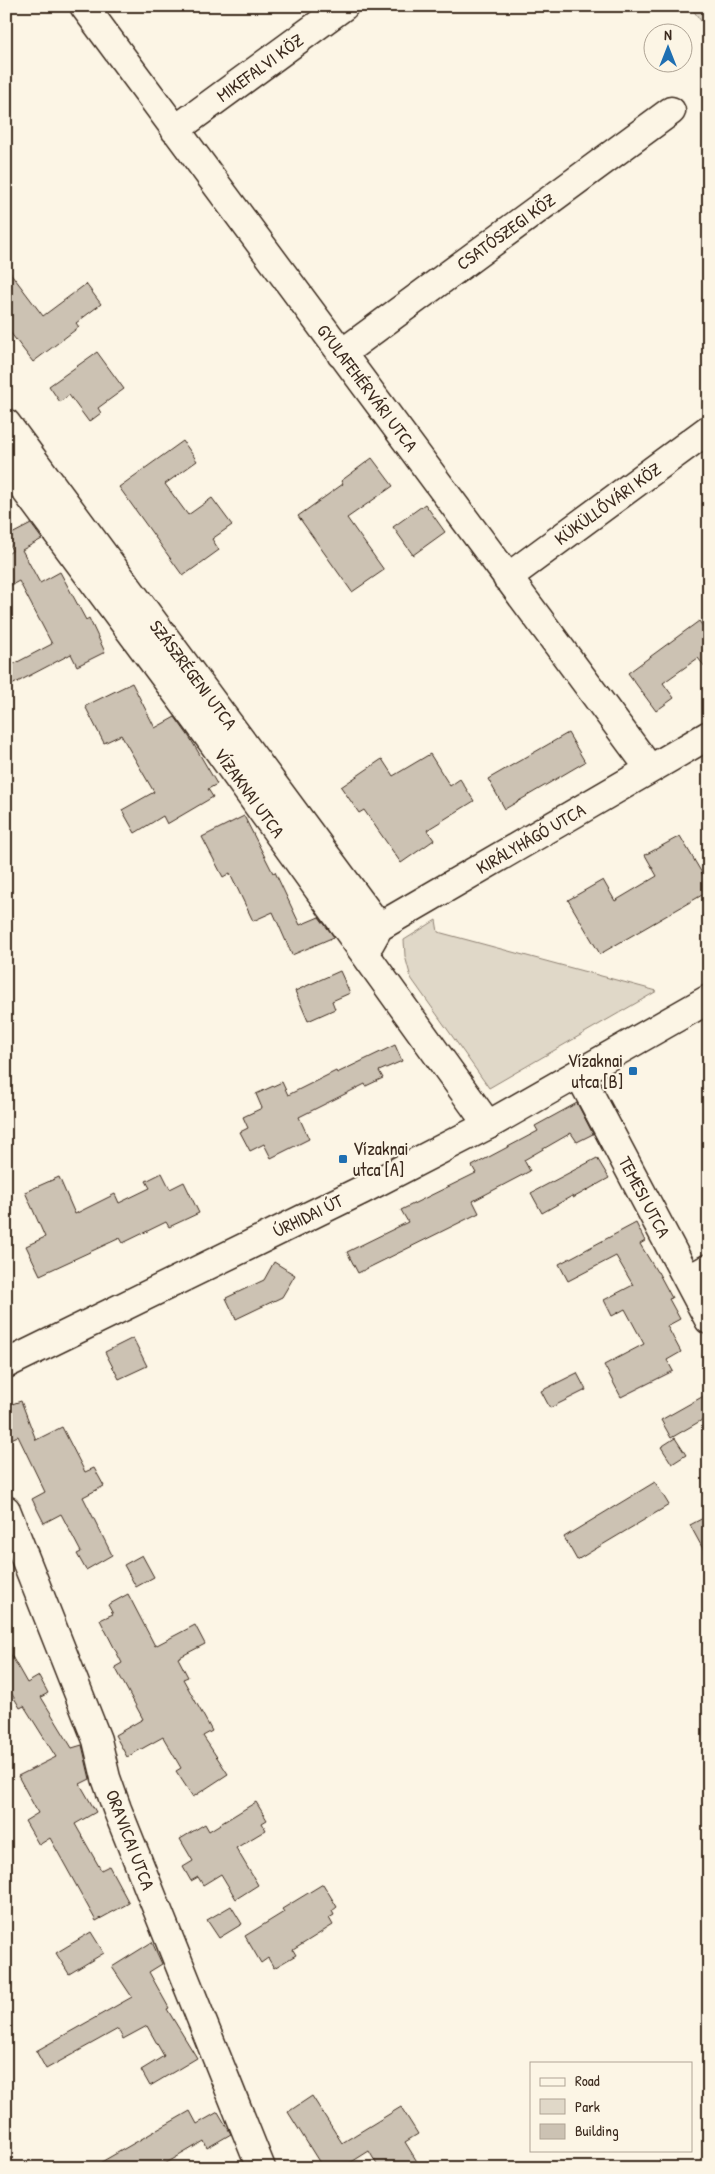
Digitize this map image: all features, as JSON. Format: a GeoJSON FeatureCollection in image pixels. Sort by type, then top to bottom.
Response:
{"type":"FeatureCollection","features":[{"type":"Feature","properties":{"kind":"street","name":"GYULAFEHÉRVÁRI UTCA"},"geometry":{"type":"LineString","coordinates":[[84,6],[650,770]]}},
{"type":"Feature","properties":{"kind":"street","name":"MIKEFALVI KÖZ"},"geometry":{"type":"LineString","coordinates":[[175,130],[344,6]]}},
{"type":"Feature","properties":{"kind":"street","name":"CSATÓSZEGI KÖZ"},"geometry":{"type":"LineString","coordinates":[[341,354],[671,111]]}},
{"type":"Feature","properties":{"kind":"street","name":"SZÁSZRÉGENI UTCA"},"geometry":{"type":"LineString","coordinates":[[6,424],[379,927]]}},
{"type":"Feature","properties":{"kind":"street","name":"KÜKÜLLŐVÁRI KÖZ"},"geometry":{"type":"LineString","coordinates":[[507,578],[709,429]]}},
{"type":"Feature","properties":{"kind":"street","name":"VÍZAKNAI UTCA"},"geometry":{"type":"LineString","coordinates":[[6,464],[198,722],[488,1125]]}},
{"type":"Feature","properties":{"kind":"street","name":"KIRÁLYHÁGÓ UTCA"},"geometry":{"type":"LineString","coordinates":[[364,953],[379,927],[709,735]]}},
{"type":"Feature","properties":{"kind":"street","name":"ÚRHIDAI ÚT"},"geometry":{"type":"LineString","coordinates":[[6,1364],[362,1190],[488,1125],[709,999]]}},
{"type":"Feature","properties":{"kind":"street","name":"TEMESI UTCA"},"geometry":{"type":"LineString","coordinates":[[579,1074],[698,1274],[709,1320]]}},
{"type":"Feature","properties":{"kind":"street","name":"ORAVICAI UTCA"},"geometry":{"type":"LineString","coordinates":[[6,1510],[98,1740],[106,1778],[117,1809],[261,2168]]}},
{"type":"Feature","properties":{"kind":"green space"},"geometry":{"type":"Polygon","coordinates":[[[690,6],[709,6],[709,32],[690,6]]]}},
{"type":"Feature","properties":{"kind":"green space"},"geometry":{"type":"Polygon","coordinates":[[[436,920],[438,932],[657,991],[489,1088],[411,978],[405,956],[404,940],[436,920]]]}},
{"type":"Feature","properties":{"kind":"building"},"geometry":{"type":"Polygon","coordinates":[[[6,267],[43,316],[86,284],[101,304],[76,323],[79,327],[33,362],[6,327],[6,267]]]}},
{"type":"Feature","properties":{"kind":"building"},"geometry":{"type":"Polygon","coordinates":[[[97,352],[124,389],[98,408],[101,413],[89,422],[69,395],[60,402],[49,386],[97,352]]]}},
{"type":"Feature","properties":{"kind":"building"},"geometry":{"type":"Polygon","coordinates":[[[183,441],[197,461],[165,484],[188,515],[212,498],[232,525],[212,539],[219,550],[183,576],[119,487],[183,441]]]}},
{"type":"Feature","properties":{"kind":"building"},"geometry":{"type":"Polygon","coordinates":[[[372,458],[393,486],[347,518],[384,570],[352,592],[298,516],[343,484],[341,481],[372,458]]]}},
{"type":"Feature","properties":{"kind":"building"},"geometry":{"type":"Polygon","coordinates":[[[425,504],[445,532],[413,555],[393,527],[425,504]]]}},
{"type":"Feature","properties":{"kind":"building"},"geometry":{"type":"Polygon","coordinates":[[[31,524],[42,539],[22,550],[40,583],[60,572],[86,620],[89,618],[105,652],[77,666],[71,654],[6,688],[6,668],[52,644],[19,581],[6,588],[6,555],[12,551],[6,537],[31,524]]]}},
{"type":"Feature","properties":{"kind":"building"},"geometry":{"type":"Polygon","coordinates":[[[699,621],[709,635],[709,672],[698,658],[663,683],[674,698],[656,711],[628,673],[699,621]]]}},
{"type":"Feature","properties":{"kind":"building"},"geometry":{"type":"Polygon","coordinates":[[[132,683],[155,728],[175,717],[190,738],[217,784],[208,789],[213,797],[167,824],[163,816],[135,833],[122,810],[154,792],[121,735],[104,743],[85,706],[132,683]]]}},
{"type":"Feature","properties":{"kind":"building"},"geometry":{"type":"Polygon","coordinates":[[[568,733],[585,762],[505,809],[488,779],[568,733]]]}},
{"type":"Feature","properties":{"kind":"building"},"geometry":{"type":"Polygon","coordinates":[[[430,754],[450,786],[460,779],[474,801],[427,830],[434,840],[401,863],[364,810],[359,813],[341,787],[382,759],[393,776],[430,754]]]}},
{"type":"Feature","properties":{"kind":"building"},"geometry":{"type":"Polygon","coordinates":[[[244,816],[273,873],[275,872],[300,925],[319,917],[334,937],[292,955],[273,912],[253,921],[230,873],[223,877],[202,837],[244,816]]]}},
{"type":"Feature","properties":{"kind":"building"},"geometry":{"type":"Polygon","coordinates":[[[680,836],[709,885],[709,891],[600,954],[568,900],[603,880],[615,901],[657,876],[645,855],[680,836]]]}},
{"type":"Feature","properties":{"kind":"building"},"geometry":{"type":"Polygon","coordinates":[[[340,971],[350,993],[332,1001],[335,1009],[308,1021],[295,991],[340,971]]]}},
{"type":"Feature","properties":{"kind":"building"},"geometry":{"type":"Polygon","coordinates":[[[395,1045],[402,1061],[379,1071],[383,1078],[366,1086],[365,1084],[299,1117],[309,1139],[271,1158],[264,1144],[250,1151],[240,1132],[248,1128],[243,1117],[262,1108],[256,1094],[282,1082],[288,1095],[395,1045]]]}},
{"type":"Feature","properties":{"kind":"building"},"geometry":{"type":"Polygon","coordinates":[[[577,1103],[593,1134],[577,1142],[571,1133],[524,1160],[530,1171],[473,1201],[479,1213],[358,1273],[347,1252],[408,1222],[401,1210],[476,1173],[472,1166],[538,1131],[535,1126],[577,1103]]]}},
{"type":"Feature","properties":{"kind":"building"},"geometry":{"type":"Polygon","coordinates":[[[597,1158],[609,1178],[542,1213],[531,1193],[597,1158]]]}},
{"type":"Feature","properties":{"kind":"building"},"geometry":{"type":"Polygon","coordinates":[[[162,1173],[170,1189],[184,1182],[199,1213],[169,1227],[166,1222],[123,1243],[120,1238],[40,1275],[26,1246],[45,1237],[25,1192],[59,1177],[75,1214],[115,1194],[119,1203],[150,1188],[146,1181],[162,1173]]]}},
{"type":"Feature","properties":{"kind":"building"},"geometry":{"type":"Polygon","coordinates":[[[636,1223],[645,1241],[640,1244],[672,1298],[669,1299],[680,1319],[667,1326],[681,1352],[667,1360],[673,1371],[621,1397],[604,1365],[644,1344],[625,1309],[612,1316],[604,1300],[633,1285],[616,1256],[568,1281],[559,1264],[636,1223]]]}},
{"type":"Feature","properties":{"kind":"building"},"geometry":{"type":"Polygon","coordinates":[[[274,1262],[295,1275],[282,1297],[236,1319],[226,1298],[264,1280],[274,1262]]]}},
{"type":"Feature","properties":{"kind":"building"},"geometry":{"type":"Polygon","coordinates":[[[133,1338],[147,1366],[119,1379],[105,1352],[133,1338]]]}},
{"type":"Feature","properties":{"kind":"building"},"geometry":{"type":"Polygon","coordinates":[[[577,1373],[586,1390],[550,1408],[541,1391],[577,1373]]]}},
{"type":"Feature","properties":{"kind":"building"},"geometry":{"type":"Polygon","coordinates":[[[709,1393],[709,1416],[671,1438],[661,1420],[709,1393]]]}},
{"type":"Feature","properties":{"kind":"building"},"geometry":{"type":"Polygon","coordinates":[[[21,1401],[36,1440],[62,1427],[85,1472],[94,1468],[104,1486],[83,1497],[112,1555],[86,1570],[77,1554],[81,1552],[61,1514],[44,1523],[32,1499],[45,1492],[18,1436],[6,1441],[6,1406],[21,1401]]]}},
{"type":"Feature","properties":{"kind":"building"},"geometry":{"type":"Polygon","coordinates":[[[675,1438],[686,1455],[672,1464],[661,1447],[675,1438]]]}},
{"type":"Feature","properties":{"kind":"building"},"geometry":{"type":"Polygon","coordinates":[[[655,1482],[669,1505],[577,1560],[564,1537],[655,1482]]]}},
{"type":"Feature","properties":{"kind":"building"},"geometry":{"type":"Polygon","coordinates":[[[709,1515],[709,1560],[690,1525],[709,1515]]]}},
{"type":"Feature","properties":{"kind":"building"},"geometry":{"type":"Polygon","coordinates":[[[142,1555],[154,1577],[136,1587],[124,1565],[142,1555]]]}},
{"type":"Feature","properties":{"kind":"building"},"geometry":{"type":"Polygon","coordinates":[[[128,1594],[155,1646],[195,1625],[205,1644],[178,1658],[188,1677],[183,1679],[212,1731],[203,1736],[228,1774],[193,1797],[176,1771],[181,1768],[163,1737],[127,1757],[115,1735],[143,1719],[115,1667],[122,1663],[100,1620],[113,1614],[108,1605],[128,1594]]]}},
{"type":"Feature","properties":{"kind":"building"},"geometry":{"type":"Polygon","coordinates":[[[6,1646],[27,1683],[39,1676],[48,1693],[41,1697],[72,1748],[82,1745],[90,1779],[80,1784],[96,1812],[75,1824],[101,1870],[109,1866],[129,1903],[96,1921],[50,1838],[39,1845],[25,1821],[38,1813],[18,1776],[56,1757],[24,1706],[20,1708],[6,1684],[6,1646]]]}},
{"type":"Feature","properties":{"kind":"building"},"geometry":{"type":"Polygon","coordinates":[[[256,1802],[267,1820],[262,1823],[266,1830],[236,1848],[258,1885],[236,1899],[221,1874],[203,1885],[198,1877],[191,1881],[183,1867],[193,1861],[180,1839],[205,1824],[209,1831],[256,1802]]]}},
{"type":"Feature","properties":{"kind":"building"},"geometry":{"type":"Polygon","coordinates":[[[323,1884],[337,1907],[332,1911],[334,1915],[329,1918],[333,1925],[293,1950],[296,1955],[274,1968],[268,1958],[261,1963],[245,1936],[284,1912],[282,1909],[323,1884]]]}},
{"type":"Feature","properties":{"kind":"building"},"geometry":{"type":"Polygon","coordinates":[[[231,1906],[242,1924],[219,1938],[207,1920],[231,1906]]]}},
{"type":"Feature","properties":{"kind":"building"},"geometry":{"type":"Polygon","coordinates":[[[91,1932],[104,1953],[69,1974],[56,1953],[91,1932]]]}},
{"type":"Feature","properties":{"kind":"building"},"geometry":{"type":"Polygon","coordinates":[[[152,1942],[162,1964],[149,1972],[169,2008],[167,2009],[197,2058],[150,2086],[141,2070],[164,2056],[147,2026],[123,2039],[118,2029],[46,2069],[36,2051],[132,1997],[112,1967],[152,1942]]]}},
{"type":"Feature","properties":{"kind":"building"},"geometry":{"type":"Polygon","coordinates":[[[312,2096],[342,2143],[401,2107],[418,2134],[405,2142],[421,2168],[379,2168],[369,2151],[342,2168],[323,2168],[288,2112],[312,2096]]]}},
{"type":"Feature","properties":{"kind":"building"},"geometry":{"type":"Polygon","coordinates":[[[190,2111],[197,2124],[218,2112],[231,2134],[207,2148],[204,2141],[158,2168],[91,2168],[190,2111]]]}},
{"type":"Feature","properties":{"kind":"place","name":"Vízaknai utca [B]"},"geometry":{"type":"Point","coordinates":[633,1071]}},
{"type":"Feature","properties":{"kind":"place","name":"Vízaknai utca [A]"},"geometry":{"type":"Point","coordinates":[343,1159]}}]}
